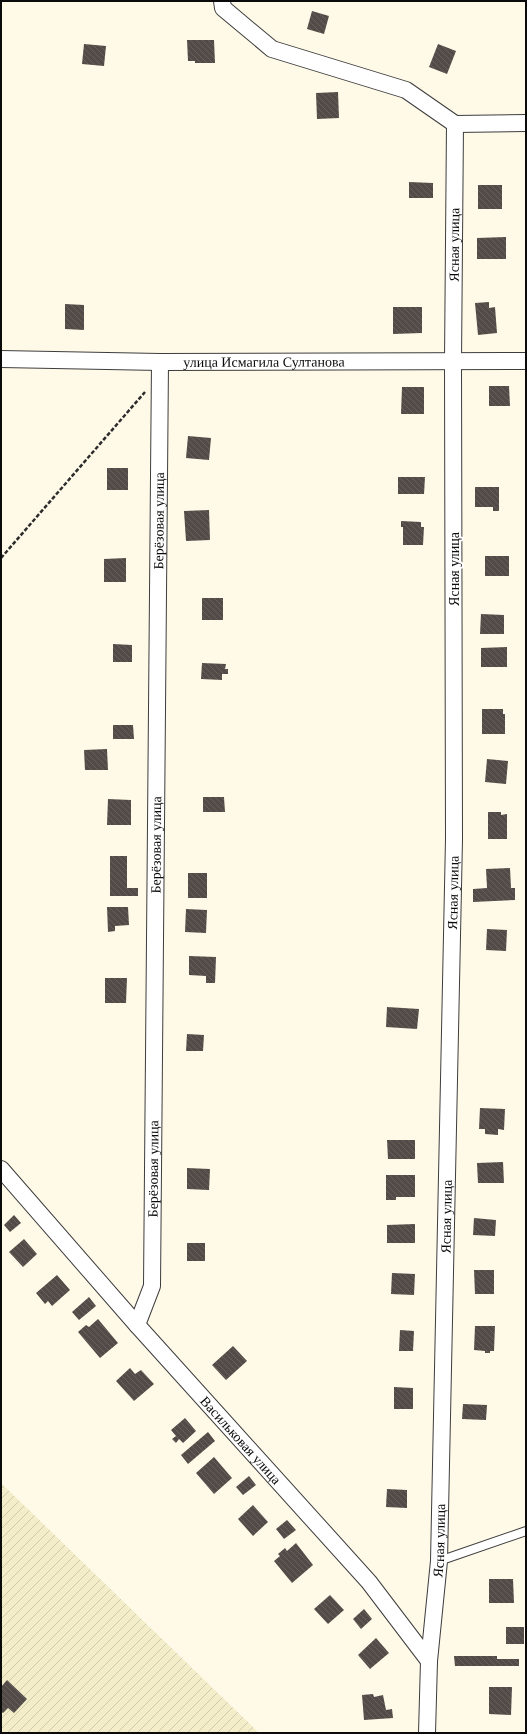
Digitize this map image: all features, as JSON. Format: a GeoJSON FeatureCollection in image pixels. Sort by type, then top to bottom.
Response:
{"type":"FeatureCollection","features":[{"type":"Feature","properties":{"kind":"street"},"geometry":{"type":"LineString","coordinates":[[222,1],[223,8],[272,49],[406,90],[455,124],[526,122]]}},
{"type":"Feature","properties":{"kind":"street","name":"Ясная улица"},"geometry":{"type":"LineString","coordinates":[[430,1661],[439,1561],[454,839],[453,361],[455,124]]}},
{"type":"Feature","properties":{"kind":"street","name":"улица Исмагила Султанова"},"geometry":{"type":"LineString","coordinates":[[1,358],[160,362],[526,361]]}},
{"type":"Feature","properties":{"kind":"street","name":"Берёзовая улица"},"geometry":{"type":"LineString","coordinates":[[137,1325],[152,1286],[160,362]]}},
{"type":"Feature","properties":{"kind":"street","name":"Васильковая улица"},"geometry":{"type":"LineString","coordinates":[[1,1169],[137,1325],[369,1582],[430,1661]]}},
{"type":"Feature","properties":{"kind":"street"},"geometry":{"type":"LineString","coordinates":[[427,1733],[430,1661]]}},
{"type":"Feature","properties":{"kind":"lane"},"geometry":{"type":"LineString","coordinates":[[439,1561],[526,1531]]}},
{"type":"Feature","properties":{"kind":"path"},"geometry":{"type":"LineString","coordinates":[[1,558],[144,394],[147,388]]}},
{"type":"Feature","properties":{"kind":"shaded area"},"geometry":{"type":"Polygon","coordinates":[[[1,1483],[259,1733],[1,1733],[1,1483]]]}},
{"type":"Feature","properties":{"kind":"building"},"geometry":{"type":"Polygon","coordinates":[[[312,11],[329,16],[324,34],[307,29],[312,11]]]}},
{"type":"Feature","properties":{"kind":"building"},"geometry":{"type":"Polygon","coordinates":[[[187,40],[214,40],[215,63],[195,63],[195,61],[188,61],[187,40]]]}},
{"type":"Feature","properties":{"kind":"building"},"geometry":{"type":"Polygon","coordinates":[[[84,44],[106,46],[104,66],[82,64],[84,44]]]}},
{"type":"Feature","properties":{"kind":"building"},"geometry":{"type":"Polygon","coordinates":[[[438,44],[456,51],[447,74],[429,67],[438,44]]]}},
{"type":"Feature","properties":{"kind":"building"},"geometry":{"type":"Polygon","coordinates":[[[338,92],[339,118],[317,119],[316,93],[338,92]]]}},
{"type":"Feature","properties":{"kind":"building"},"geometry":{"type":"Polygon","coordinates":[[[409,182],[433,183],[433,198],[409,198],[409,182]]]}},
{"type":"Feature","properties":{"kind":"building"},"geometry":{"type":"Polygon","coordinates":[[[478,185],[502,185],[502,209],[478,209],[478,185]]]}},
{"type":"Feature","properties":{"kind":"building"},"geometry":{"type":"Polygon","coordinates":[[[506,237],[506,259],[477,259],[477,238],[506,237]]]}},
{"type":"Feature","properties":{"kind":"building"},"geometry":{"type":"Polygon","coordinates":[[[489,302],[489,308],[495,307],[497,333],[478,335],[475,303],[489,302]]]}},
{"type":"Feature","properties":{"kind":"building"},"geometry":{"type":"Polygon","coordinates":[[[65,304],[84,305],[84,330],[65,329],[65,304]]]}},
{"type":"Feature","properties":{"kind":"building"},"geometry":{"type":"Polygon","coordinates":[[[393,307],[422,307],[422,333],[393,334],[393,307]]]}},
{"type":"Feature","properties":{"kind":"building"},"geometry":{"type":"Polygon","coordinates":[[[489,386],[509,386],[510,406],[489,406],[489,386]]]}},
{"type":"Feature","properties":{"kind":"building"},"geometry":{"type":"Polygon","coordinates":[[[402,387],[424,387],[424,414],[401,414],[402,387]]]}},
{"type":"Feature","properties":{"kind":"building"},"geometry":{"type":"Polygon","coordinates":[[[188,436],[211,438],[209,460],[186,458],[188,436]]]}},
{"type":"Feature","properties":{"kind":"building"},"geometry":{"type":"Polygon","coordinates":[[[107,468],[128,468],[128,490],[107,490],[107,468]]]}},
{"type":"Feature","properties":{"kind":"building"},"geometry":{"type":"Polygon","coordinates":[[[398,477],[425,477],[424,494],[398,494],[398,477]]]}},
{"type":"Feature","properties":{"kind":"building"},"geometry":{"type":"Polygon","coordinates":[[[475,487],[499,487],[499,511],[493,511],[493,507],[475,507],[475,487]]]}},
{"type":"Feature","properties":{"kind":"building"},"geometry":{"type":"Polygon","coordinates":[[[209,510],[210,540],[186,541],[184,511],[209,510]]]}},
{"type":"Feature","properties":{"kind":"building"},"geometry":{"type":"Polygon","coordinates":[[[401,521],[421,522],[421,527],[424,527],[423,545],[403,545],[403,527],[401,527],[401,521]]]}},
{"type":"Feature","properties":{"kind":"building"},"geometry":{"type":"Polygon","coordinates":[[[485,556],[509,556],[509,576],[485,576],[485,556]]]}},
{"type":"Feature","properties":{"kind":"building"},"geometry":{"type":"Polygon","coordinates":[[[126,558],[126,582],[104,582],[104,559],[126,558]]]}},
{"type":"Feature","properties":{"kind":"building"},"geometry":{"type":"Polygon","coordinates":[[[202,598],[223,598],[223,620],[202,620],[202,598]]]}},
{"type":"Feature","properties":{"kind":"building"},"geometry":{"type":"Polygon","coordinates":[[[481,614],[504,615],[504,634],[480,634],[481,614]]]}},
{"type":"Feature","properties":{"kind":"building"},"geometry":{"type":"Polygon","coordinates":[[[113,644],[132,645],[132,662],[113,662],[113,644]]]}},
{"type":"Feature","properties":{"kind":"building"},"geometry":{"type":"Polygon","coordinates":[[[507,647],[507,667],[481,667],[481,648],[507,647]]]}},
{"type":"Feature","properties":{"kind":"building"},"geometry":{"type":"Polygon","coordinates":[[[202,663],[226,664],[225,669],[228,669],[228,674],[222,674],[222,680],[201,679],[202,663]]]}},
{"type":"Feature","properties":{"kind":"building"},"geometry":{"type":"Polygon","coordinates":[[[482,709],[503,709],[503,714],[505,714],[505,734],[482,734],[482,709]]]}},
{"type":"Feature","properties":{"kind":"building"},"geometry":{"type":"Polygon","coordinates":[[[113,725],[133,725],[134,739],[113,739],[113,725]]]}},
{"type":"Feature","properties":{"kind":"building"},"geometry":{"type":"Polygon","coordinates":[[[107,749],[108,770],[85,770],[84,750],[107,749]]]}},
{"type":"Feature","properties":{"kind":"building"},"geometry":{"type":"Polygon","coordinates":[[[487,759],[508,761],[506,784],[485,782],[487,759]]]}},
{"type":"Feature","properties":{"kind":"building"},"geometry":{"type":"Polygon","coordinates":[[[203,797],[224,797],[225,812],[203,812],[203,797]]]}},
{"type":"Feature","properties":{"kind":"building"},"geometry":{"type":"Polygon","coordinates":[[[108,799],[131,800],[131,825],[107,825],[108,799]]]}},
{"type":"Feature","properties":{"kind":"building"},"geometry":{"type":"Polygon","coordinates":[[[488,812],[501,812],[501,815],[507,814],[507,839],[488,839],[488,812]]]}},
{"type":"Feature","properties":{"kind":"building"},"geometry":{"type":"Polygon","coordinates":[[[110,856],[127,856],[127,888],[138,888],[138,896],[110,896],[110,856]]]}},
{"type":"Feature","properties":{"kind":"building"},"geometry":{"type":"Polygon","coordinates":[[[510,868],[511,888],[515,888],[515,900],[473,902],[473,889],[487,888],[486,869],[510,868]]]}},
{"type":"Feature","properties":{"kind":"building"},"geometry":{"type":"Polygon","coordinates":[[[188,873],[207,873],[207,898],[188,898],[188,873]]]}},
{"type":"Feature","properties":{"kind":"building"},"geometry":{"type":"Polygon","coordinates":[[[107,907],[128,907],[129,925],[115,926],[115,931],[108,932],[107,907]]]}},
{"type":"Feature","properties":{"kind":"building"},"geometry":{"type":"Polygon","coordinates":[[[186,909],[207,910],[206,933],[185,932],[186,909]]]}},
{"type":"Feature","properties":{"kind":"building"},"geometry":{"type":"Polygon","coordinates":[[[487,929],[507,930],[506,951],[486,950],[487,929]]]}},
{"type":"Feature","properties":{"kind":"building"},"geometry":{"type":"Polygon","coordinates":[[[189,956],[216,957],[215,983],[206,983],[206,976],[189,975],[189,956]]]}},
{"type":"Feature","properties":{"kind":"building"},"geometry":{"type":"Polygon","coordinates":[[[105,978],[127,978],[126,1003],[105,1003],[105,978]]]}},
{"type":"Feature","properties":{"kind":"building"},"geometry":{"type":"Polygon","coordinates":[[[387,1007],[419,1009],[417,1029],[386,1027],[387,1007]]]}},
{"type":"Feature","properties":{"kind":"building"},"geometry":{"type":"Polygon","coordinates":[[[187,1034],[204,1035],[203,1051],[186,1051],[187,1034]]]}},
{"type":"Feature","properties":{"kind":"building"},"geometry":{"type":"Polygon","coordinates":[[[480,1108],[505,1109],[504,1130],[498,1129],[498,1135],[485,1134],[485,1129],[479,1129],[480,1108]]]}},
{"type":"Feature","properties":{"kind":"building"},"geometry":{"type":"Polygon","coordinates":[[[387,1140],[415,1140],[415,1159],[388,1159],[387,1140]]]}},
{"type":"Feature","properties":{"kind":"building"},"geometry":{"type":"Polygon","coordinates":[[[503,1162],[504,1183],[478,1183],[477,1163],[503,1162]]]}},
{"type":"Feature","properties":{"kind":"building"},"geometry":{"type":"Polygon","coordinates":[[[187,1168],[210,1169],[209,1190],[187,1189],[187,1168]]]}},
{"type":"Feature","properties":{"kind":"building"},"geometry":{"type":"Polygon","coordinates":[[[386,1175],[415,1175],[415,1197],[396,1197],[396,1200],[386,1200],[386,1175]]]}},
{"type":"Feature","properties":{"kind":"building"},"geometry":{"type":"Polygon","coordinates":[[[14,1215],[21,1223],[10,1232],[4,1225],[14,1215]]]}},
{"type":"Feature","properties":{"kind":"building"},"geometry":{"type":"Polygon","coordinates":[[[474,1218],[496,1220],[495,1236],[473,1235],[474,1218]]]}},
{"type":"Feature","properties":{"kind":"building"},"geometry":{"type":"Polygon","coordinates":[[[415,1224],[415,1243],[387,1243],[387,1225],[415,1224]]]}},
{"type":"Feature","properties":{"kind":"building"},"geometry":{"type":"Polygon","coordinates":[[[24,1239],[37,1254],[23,1267],[9,1252],[24,1239]]]}},
{"type":"Feature","properties":{"kind":"building"},"geometry":{"type":"Polygon","coordinates":[[[187,1243],[205,1243],[205,1261],[187,1261],[187,1243]]]}},
{"type":"Feature","properties":{"kind":"building"},"geometry":{"type":"Polygon","coordinates":[[[474,1270],[494,1270],[494,1294],[475,1294],[474,1270]]]}},
{"type":"Feature","properties":{"kind":"building"},"geometry":{"type":"Polygon","coordinates":[[[392,1273],[415,1274],[414,1295],[391,1294],[392,1273]]]}},
{"type":"Feature","properties":{"kind":"building"},"geometry":{"type":"Polygon","coordinates":[[[57,1275],[70,1290],[52,1306],[48,1301],[45,1304],[36,1293],[57,1275]]]}},
{"type":"Feature","properties":{"kind":"building"},"geometry":{"type":"Polygon","coordinates":[[[89,1297],[96,1306],[79,1320],[72,1312],[89,1297]]]}},
{"type":"Feature","properties":{"kind":"building"},"geometry":{"type":"Polygon","coordinates":[[[98,1319],[118,1343],[100,1358],[78,1332],[86,1325],[89,1327],[98,1319]]]}},
{"type":"Feature","properties":{"kind":"building"},"geometry":{"type":"Polygon","coordinates":[[[475,1326],[495,1326],[494,1351],[485,1353],[485,1351],[474,1350],[475,1326]]]}},
{"type":"Feature","properties":{"kind":"building"},"geometry":{"type":"Polygon","coordinates":[[[400,1330],[414,1331],[413,1351],[399,1351],[400,1330]]]}},
{"type":"Feature","properties":{"kind":"building"},"geometry":{"type":"Polygon","coordinates":[[[233,1346],[247,1361],[226,1380],[212,1365],[233,1346]]]}},
{"type":"Feature","properties":{"kind":"building"},"geometry":{"type":"Polygon","coordinates":[[[130,1368],[135,1374],[141,1370],[154,1384],[134,1401],[116,1381],[130,1368]]]}},
{"type":"Feature","properties":{"kind":"building"},"geometry":{"type":"Polygon","coordinates":[[[394,1387],[413,1388],[413,1409],[394,1409],[394,1387]]]}},
{"type":"Feature","properties":{"kind":"building"},"geometry":{"type":"Polygon","coordinates":[[[463,1404],[487,1405],[486,1420],[462,1419],[463,1404]]]}},
{"type":"Feature","properties":{"kind":"building"},"geometry":{"type":"Polygon","coordinates":[[[185,1418],[196,1431],[183,1443],[179,1439],[176,1443],[172,1439],[176,1436],[171,1430],[185,1418]]]}},
{"type":"Feature","properties":{"kind":"building"},"geometry":{"type":"Polygon","coordinates":[[[208,1432],[215,1441],[188,1464],[181,1455],[208,1432]]]}},
{"type":"Feature","properties":{"kind":"building"},"geometry":{"type":"Polygon","coordinates":[[[214,1457],[232,1478],[214,1494],[196,1473],[214,1457]]]}},
{"type":"Feature","properties":{"kind":"building"},"geometry":{"type":"Polygon","coordinates":[[[249,1476],[256,1485],[243,1495],[236,1487],[249,1476]]]}},
{"type":"Feature","properties":{"kind":"building"},"geometry":{"type":"Polygon","coordinates":[[[387,1489],[407,1490],[407,1508],[386,1507],[387,1489]]]}},
{"type":"Feature","properties":{"kind":"building"},"geometry":{"type":"Polygon","coordinates":[[[253,1505],[268,1522],[253,1536],[238,1519],[253,1505]]]}},
{"type":"Feature","properties":{"kind":"building"},"geometry":{"type":"Polygon","coordinates":[[[287,1520],[296,1530],[284,1539],[276,1529],[287,1520]]]}},
{"type":"Feature","properties":{"kind":"building"},"geometry":{"type":"Polygon","coordinates":[[[296,1543],[313,1565],[292,1583],[274,1561],[280,1556],[278,1554],[285,1548],[287,1551],[296,1543]]]}},
{"type":"Feature","properties":{"kind":"building"},"geometry":{"type":"Polygon","coordinates":[[[489,1579],[513,1579],[514,1603],[489,1603],[489,1579]]]}},
{"type":"Feature","properties":{"kind":"building"},"geometry":{"type":"Polygon","coordinates":[[[330,1595],[344,1610],[328,1624],[314,1609],[330,1595]]]}},
{"type":"Feature","properties":{"kind":"building"},"geometry":{"type":"Polygon","coordinates":[[[364,1609],[372,1619],[361,1629],[353,1619],[364,1609]]]}},
{"type":"Feature","properties":{"kind":"building"},"geometry":{"type":"Polygon","coordinates":[[[506,1627],[524,1627],[524,1644],[506,1644],[506,1627]]]}},
{"type":"Feature","properties":{"kind":"building"},"geometry":{"type":"Polygon","coordinates":[[[376,1638],[389,1653],[370,1669],[358,1655],[376,1638]]]}},
{"type":"Feature","properties":{"kind":"building"},"geometry":{"type":"Polygon","coordinates":[[[454,1656],[497,1656],[497,1659],[519,1659],[519,1666],[455,1666],[454,1656]]]}},
{"type":"Feature","properties":{"kind":"building"},"geometry":{"type":"Polygon","coordinates":[[[7,1680],[27,1699],[14,1713],[8,1708],[3,1713],[1,1712],[1,1687],[7,1680]]]}},
{"type":"Feature","properties":{"kind":"building"},"geometry":{"type":"Polygon","coordinates":[[[489,1687],[512,1687],[511,1715],[489,1714],[489,1687]]]}},
{"type":"Feature","properties":{"kind":"building"},"geometry":{"type":"Polygon","coordinates":[[[373,1694],[374,1697],[383,1695],[386,1710],[392,1709],[393,1718],[364,1720],[362,1695],[373,1694]]]}}]}
